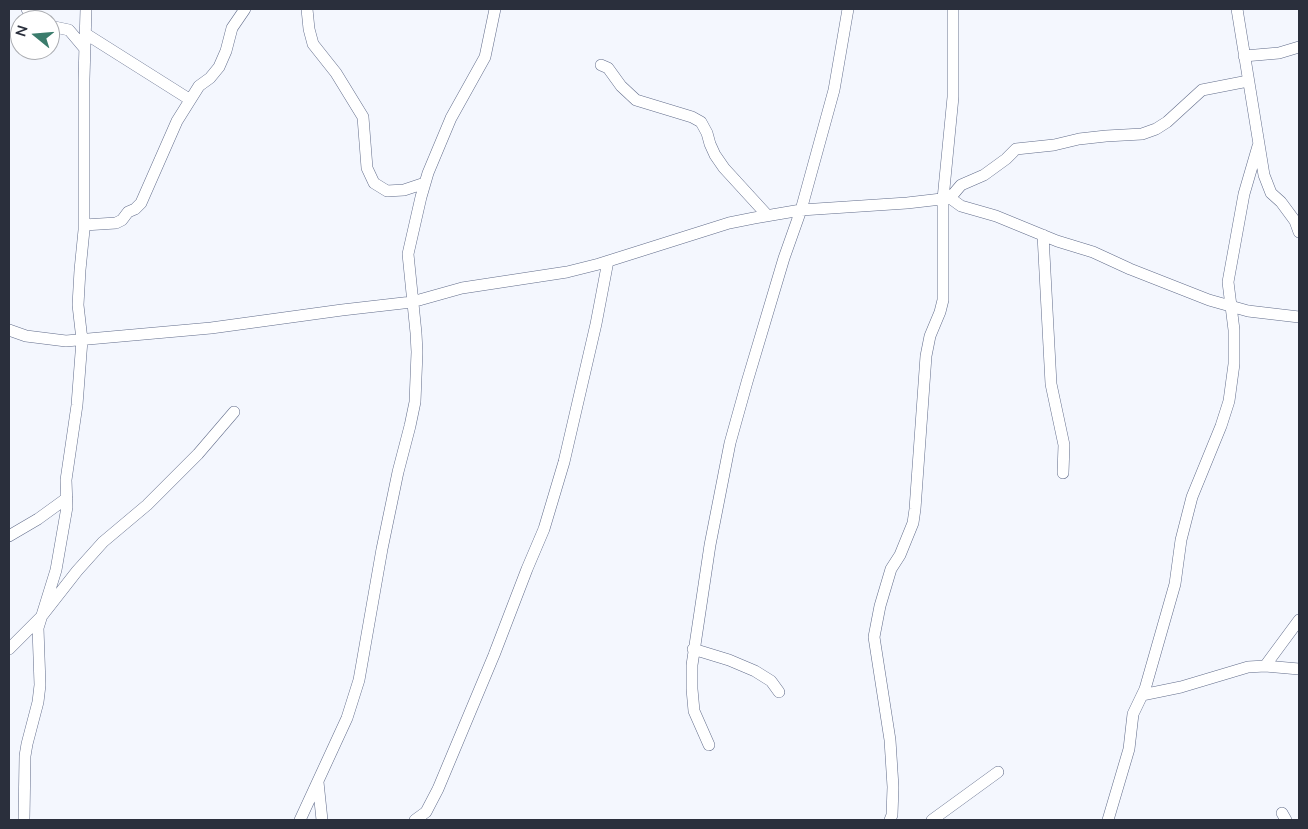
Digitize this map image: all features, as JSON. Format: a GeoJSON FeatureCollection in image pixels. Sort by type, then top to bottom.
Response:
{"type":"FeatureCollection","features":[{"type":"Feature","properties":{"kind":"street"},"geometry":{"type":"LineString","coordinates":[[24,820],[26,744],[38,702],[40,685],[38,628],[61,546],[67,507],[66,480],[77,405],[82,340],[78,305],[84,225],[86,9]]}},
{"type":"Feature","properties":{"kind":"street"},"geometry":{"type":"LineString","coordinates":[[84,225],[116,223],[122,220],[128,212],[136,209],[141,203],[166,144],[189,99],[218,67],[226,51],[232,28],[245,9]]}},
{"type":"Feature","properties":{"kind":"street"},"geometry":{"type":"LineString","coordinates":[[307,9],[313,44],[336,73],[363,117],[367,168],[374,183],[387,191],[404,190],[425,183]]}},
{"type":"Feature","properties":{"kind":"street"},"geometry":{"type":"LineString","coordinates":[[300,820],[347,718],[359,680],[384,539],[412,418],[415,402],[417,352],[408,254],[425,183],[451,118],[485,57],[495,9]]}},
{"type":"Feature","properties":{"kind":"street"},"geometry":{"type":"LineString","coordinates":[[709,745],[694,711],[692,689],[693,649],[710,545],[730,443],[766,316],[801,210],[834,90],[848,9]]}},
{"type":"Feature","properties":{"kind":"street"},"geometry":{"type":"LineString","coordinates":[[890,820],[892,815],[893,787],[890,740],[874,637],[884,590],[891,569],[900,555],[907,538],[915,509],[926,356],[930,336],[943,300],[953,97],[953,9]]}},
{"type":"Feature","properties":{"kind":"street"},"geometry":{"type":"LineString","coordinates":[[1237,9],[1264,175],[1271,193],[1281,202],[1299,232]]}},
{"type":"Feature","properties":{"kind":"street"},"geometry":{"type":"LineString","coordinates":[[60,28],[69,30],[85,48]]}},
{"type":"Feature","properties":{"kind":"street"},"geometry":{"type":"LineString","coordinates":[[86,34],[189,99]]}},
{"type":"Feature","properties":{"kind":"street"},"geometry":{"type":"LineString","coordinates":[[1244,56],[1279,53],[1299,47]]}},
{"type":"Feature","properties":{"kind":"street"},"geometry":{"type":"LineString","coordinates":[[601,65],[608,68],[621,86],[636,100],[692,117],[701,122],[707,132],[715,156],[768,215]]}},
{"type":"Feature","properties":{"kind":"street"},"geometry":{"type":"LineString","coordinates":[[947,199],[962,185],[984,174],[1006,159],[1016,149],[1054,145],[1079,139],[1142,134],[1156,129],[1167,122],[1202,90],[1248,80]]}},
{"type":"Feature","properties":{"kind":"street"},"geometry":{"type":"LineString","coordinates":[[1108,820],[1129,749],[1133,714],[1142,695],[1175,584],[1181,540],[1192,498],[1229,401],[1234,364],[1232,307],[1228,282],[1244,194],[1258,146]]}},
{"type":"Feature","properties":{"kind":"street"},"geometry":{"type":"LineString","coordinates":[[9,330],[26,336],[66,341],[82,340],[211,328],[412,302],[462,288],[567,272],[608,262],[729,223],[768,215],[801,210],[947,199],[961,206],[996,216],[1057,241],[1093,252],[1130,269],[1209,300],[1264,314],[1299,317]]}},
{"type":"Feature","properties":{"kind":"street"},"geometry":{"type":"LineString","coordinates":[[1043,235],[1051,384],[1064,445],[1063,473]]}},
{"type":"Feature","properties":{"kind":"street"},"geometry":{"type":"LineString","coordinates":[[416,820],[426,812],[438,789],[544,529],[564,462],[596,324],[608,262]]}},
{"type":"Feature","properties":{"kind":"street"},"geometry":{"type":"LineString","coordinates":[[9,649],[41,617],[77,571],[104,542],[147,505],[186,467],[234,412]]}},
{"type":"Feature","properties":{"kind":"street"},"geometry":{"type":"LineString","coordinates":[[9,536],[38,519],[67,498]]}},
{"type":"Feature","properties":{"kind":"street"},"geometry":{"type":"LineString","coordinates":[[1265,666],[1299,620]]}},
{"type":"Feature","properties":{"kind":"street"},"geometry":{"type":"LineString","coordinates":[[693,649],[756,671],[771,681],[779,692]]}},
{"type":"Feature","properties":{"kind":"street"},"geometry":{"type":"LineString","coordinates":[[1142,695],[1181,687],[1248,667],[1265,666],[1299,669]]}},
{"type":"Feature","properties":{"kind":"street"},"geometry":{"type":"LineString","coordinates":[[932,820],[998,772]]}},
{"type":"Feature","properties":{"kind":"street"},"geometry":{"type":"LineString","coordinates":[[318,782],[322,820]]}}]}
